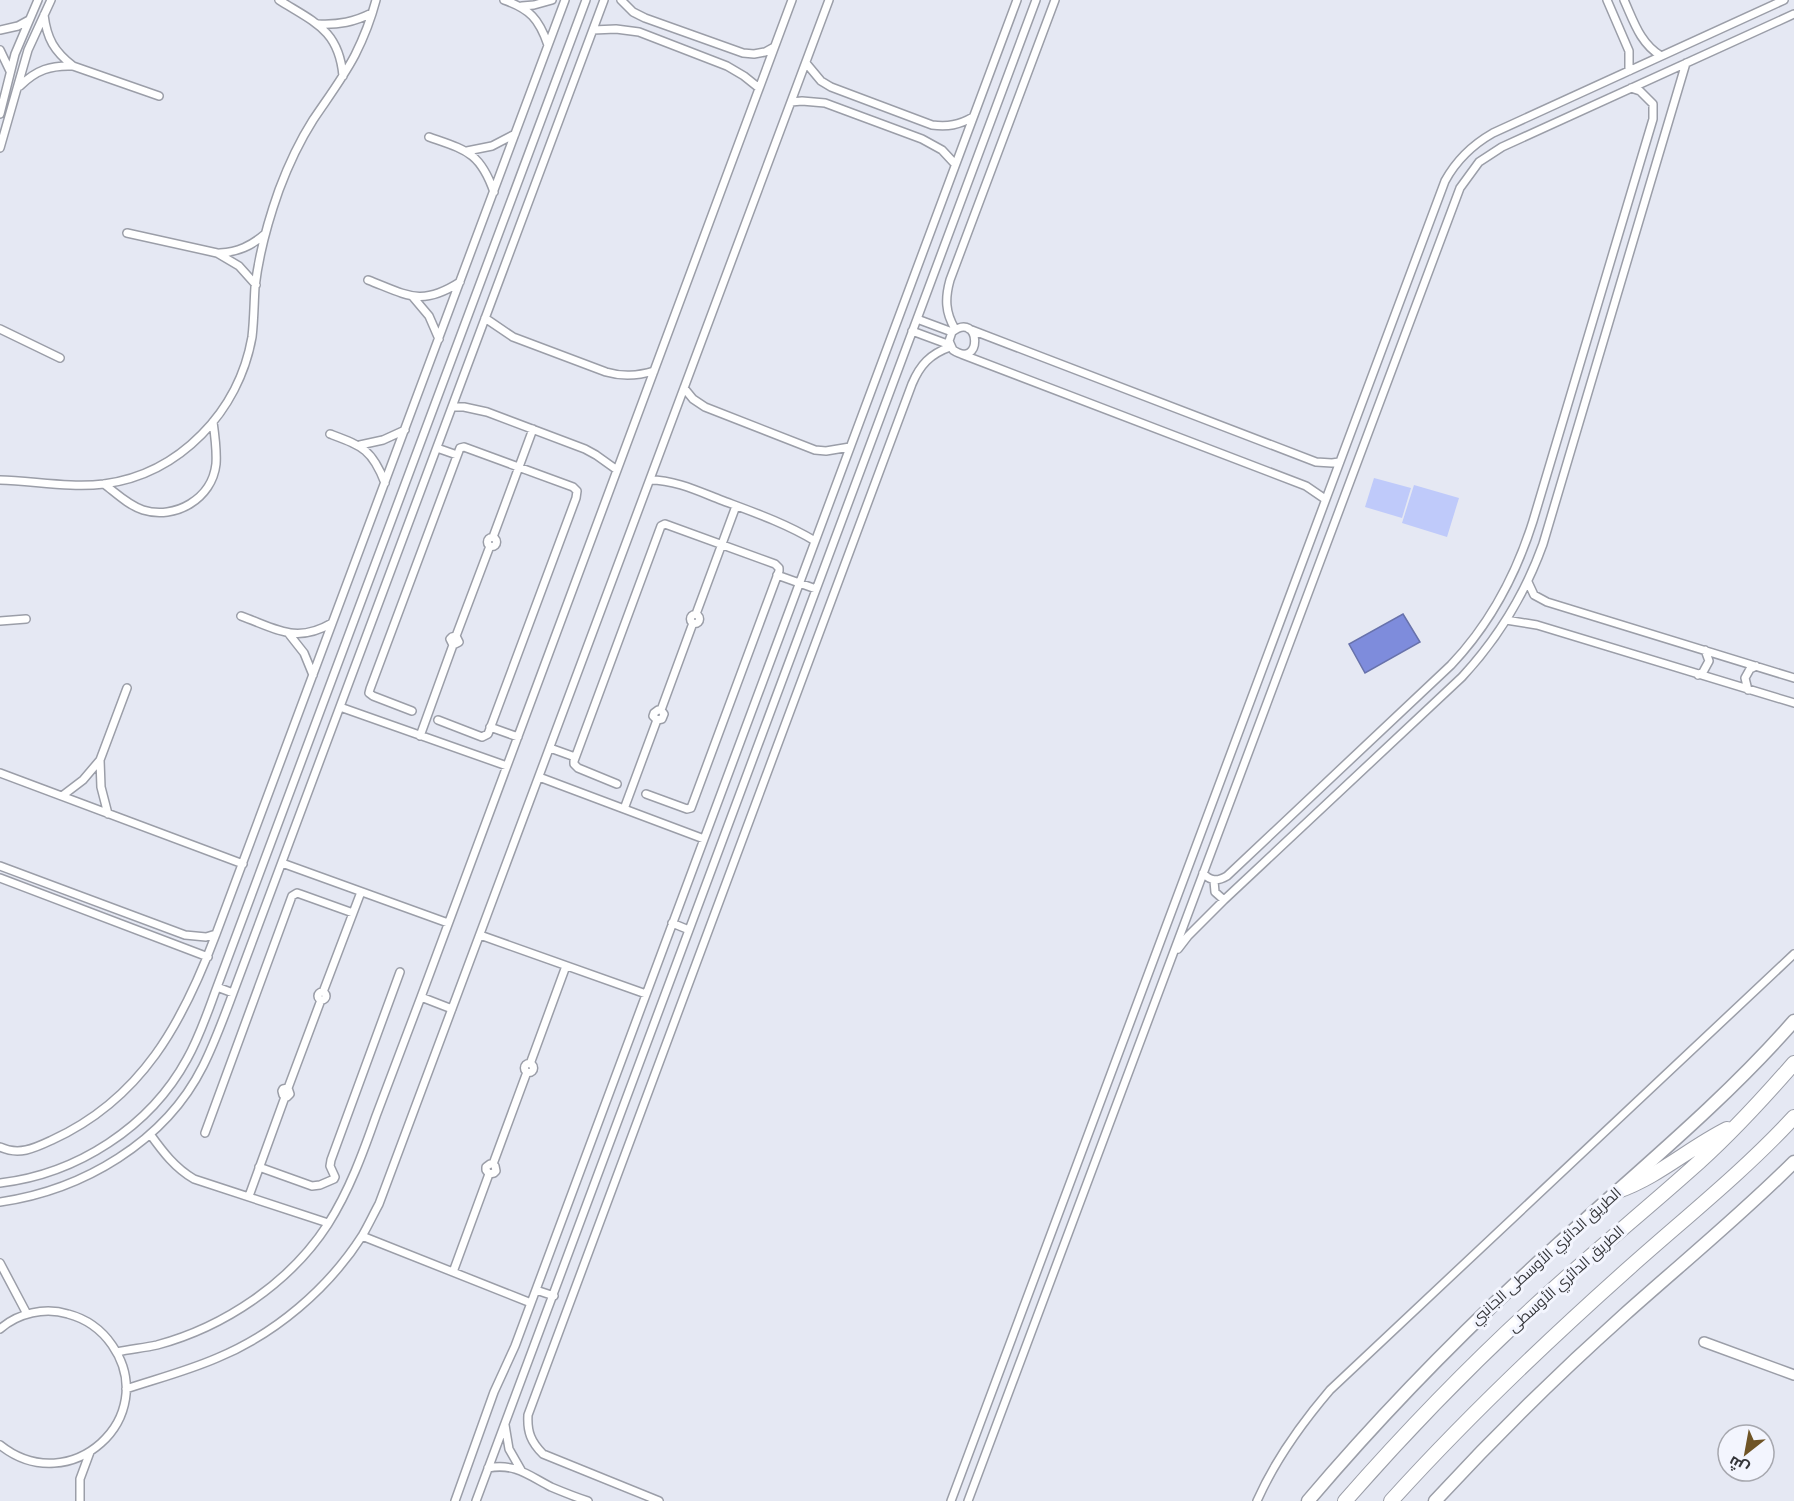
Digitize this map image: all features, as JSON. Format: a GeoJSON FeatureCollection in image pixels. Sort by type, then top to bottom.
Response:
{"type":"FeatureCollection","features":[{"type":"Feature","properties":{"kind":"highway","name":"الطريق الدائري الأوسطى الجانبي"},"geometry":{"type":"LineString","coordinates":[[1308,1501],[1357,1444],[1440,1356],[1512,1286],[1737,1082],[1794,1021]]}},
{"type":"Feature","properties":{"kind":"highway","name":"الطريق الدائري الأوسطى"},"geometry":{"type":"LineString","coordinates":[[1345,1501],[1406,1433],[1491,1347],[1579,1266],[1690,1171],[1737,1125],[1794,1063]]}},
{"type":"Feature","properties":{"kind":"highway"},"geometry":{"type":"LineString","coordinates":[[1391,1501],[1537,1351],[1738,1173],[1794,1117]]}},
{"type":"Feature","properties":{"kind":"highway"},"geometry":{"type":"LineString","coordinates":[[1618,1191],[1655,1174],[1707,1140],[1737,1125]]}},
{"type":"Feature","properties":{"kind":"highway"},"geometry":{"type":"LineString","coordinates":[[1435,1501],[1567,1367],[1733,1220],[1794,1162]]}},
{"type":"Feature","properties":{"kind":"street"},"geometry":{"type":"LineString","coordinates":[[0,114],[21,36],[38,0]]}},
{"type":"Feature","properties":{"kind":"street"},"geometry":{"type":"LineString","coordinates":[[0,148],[28,50],[51,0]]}},
{"type":"Feature","properties":{"kind":"street"},"geometry":{"type":"LineString","coordinates":[[279,0],[318,24],[329,34],[342,61],[343,76]]}},
{"type":"Feature","properties":{"kind":"street"},"geometry":{"type":"LineString","coordinates":[[0,480],[83,485],[129,479],[153,470],[168,461],[196,441],[213,422],[232,392],[246,360],[252,336],[256,285],[265,234],[280,189],[312,122],[355,56],[376,0]]}},
{"type":"Feature","properties":{"kind":"street"},"geometry":{"type":"LineString","coordinates":[[504,0],[522,6],[552,0]]}},
{"type":"Feature","properties":{"kind":"street"},"geometry":{"type":"LineString","coordinates":[[0,1147],[13,1152],[23,1151],[65,1134],[86,1122],[123,1093],[147,1068],[168,1039],[184,1008],[208,957],[565,0]]}},
{"type":"Feature","properties":{"kind":"street"},"geometry":{"type":"LineString","coordinates":[[0,1183],[56,1170],[120,1135],[154,1105],[188,1058],[199,1035],[585,0]]}},
{"type":"Feature","properties":{"kind":"street"},"geometry":{"type":"LineString","coordinates":[[0,1202],[37,1194],[86,1176],[131,1150],[150,1134],[180,1102],[203,1067],[233,993],[604,0]]}},
{"type":"Feature","properties":{"kind":"street"},"geometry":{"type":"LineString","coordinates":[[621,0],[633,12],[645,18],[733,50],[754,54],[774,47]]}},
{"type":"Feature","properties":{"kind":"street"},"geometry":{"type":"LineString","coordinates":[[117,1352],[156,1345],[188,1335],[219,1321],[248,1303],[295,1264],[328,1223],[346,1190],[362,1154],[421,997],[792,0]]}},
{"type":"Feature","properties":{"kind":"street"},"geometry":{"type":"LineString","coordinates":[[126,1389],[215,1359],[279,1324],[322,1286],[344,1261],[362,1236],[379,1204],[829,0]]}},
{"type":"Feature","properties":{"kind":"street"},"geometry":{"type":"LineString","coordinates":[[455,1501],[494,1392],[515,1346],[536,1290],[1017,0]]}},
{"type":"Feature","properties":{"kind":"street"},"geometry":{"type":"LineString","coordinates":[[476,1501],[1036,0]]}},
{"type":"Feature","properties":{"kind":"street"},"geometry":{"type":"LineString","coordinates":[[950,346],[949,341],[954,331],[946,300],[950,280],[1055,0]]}},
{"type":"Feature","properties":{"kind":"street"},"geometry":{"type":"LineString","coordinates":[[1607,0],[1629,51],[1629,71]]}},
{"type":"Feature","properties":{"kind":"street"},"geometry":{"type":"LineString","coordinates":[[1624,0],[1641,38],[1661,56]]}},
{"type":"Feature","properties":{"kind":"street"},"geometry":{"type":"LineString","coordinates":[[951,1501],[1441,190],[1457,161],[1480,141],[1784,0]]}},
{"type":"Feature","properties":{"kind":"street"},"geometry":{"type":"LineString","coordinates":[[522,6],[538,23],[548,45]]}},
{"type":"Feature","properties":{"kind":"street"},"geometry":{"type":"LineString","coordinates":[[318,24],[346,23],[372,13]]}},
{"type":"Feature","properties":{"kind":"street"},"geometry":{"type":"LineString","coordinates":[[969,1501],[1456,196],[1472,170],[1490,154],[1794,14]]}},
{"type":"Feature","properties":{"kind":"street"},"geometry":{"type":"LineString","coordinates":[[44,15],[46,30],[52,44],[73,66]]}},
{"type":"Feature","properties":{"kind":"street"},"geometry":{"type":"LineString","coordinates":[[0,30],[18,26],[29,20]]}},
{"type":"Feature","properties":{"kind":"street"},"geometry":{"type":"LineString","coordinates":[[1739,21],[1746,36]]}},
{"type":"Feature","properties":{"kind":"street"},"geometry":{"type":"LineString","coordinates":[[593,30],[616,29],[639,32],[728,66],[759,88]]}},
{"type":"Feature","properties":{"kind":"street"},"geometry":{"type":"LineString","coordinates":[[0,50],[10,71]]}},
{"type":"Feature","properties":{"kind":"street"},"geometry":{"type":"LineString","coordinates":[[565,56],[571,64],[581,62]]}},
{"type":"Feature","properties":{"kind":"street"},"geometry":{"type":"LineString","coordinates":[[806,63],[821,81],[831,87],[932,124],[954,126],[973,117]]}},
{"type":"Feature","properties":{"kind":"street"},"geometry":{"type":"LineString","coordinates":[[1171,958],[1188,936],[1224,900],[1462,677],[1483,653],[1506,620],[1528,582],[1548,526],[1686,63]]}},
{"type":"Feature","properties":{"kind":"street"},"geometry":{"type":"LineString","coordinates":[[19,87],[30,76],[58,65],[73,66],[159,96]]}},
{"type":"Feature","properties":{"kind":"street"},"geometry":{"type":"LineString","coordinates":[[1203,873],[1214,881],[1227,876],[1450,665],[1477,634],[1503,593],[1521,557],[1533,521],[1653,119],[1653,104],[1640,92],[1631,88]]}},
{"type":"Feature","properties":{"kind":"street"},"geometry":{"type":"LineString","coordinates":[[551,92],[559,89],[566,94],[567,98]]}},
{"type":"Feature","properties":{"kind":"street"},"geometry":{"type":"LineString","coordinates":[[791,102],[825,103],[922,139],[942,150],[955,164]]}},
{"type":"Feature","properties":{"kind":"street"},"geometry":{"type":"LineString","coordinates":[[467,151],[492,146],[515,134]]}},
{"type":"Feature","properties":{"kind":"street"},"geometry":{"type":"LineString","coordinates":[[429,137],[467,151],[484,169],[494,192]]}},
{"type":"Feature","properties":{"kind":"street"},"geometry":{"type":"LineString","coordinates":[[1441,190],[1456,196]]}},
{"type":"Feature","properties":{"kind":"street"},"geometry":{"type":"LineString","coordinates":[[127,233],[217,253],[243,249],[255,243],[265,234]]}},
{"type":"Feature","properties":{"kind":"street"},"geometry":{"type":"LineString","coordinates":[[217,253],[239,266],[256,285]]}},
{"type":"Feature","properties":{"kind":"street"},"geometry":{"type":"LineString","coordinates":[[368,280],[413,297],[438,294],[460,282]]}},
{"type":"Feature","properties":{"kind":"street"},"geometry":{"type":"LineString","coordinates":[[413,297],[429,316],[439,339]]}},
{"type":"Feature","properties":{"kind":"street"},"geometry":{"type":"LineString","coordinates":[[485,318],[513,337],[606,372],[619,376],[630,376],[654,371]]}},
{"type":"Feature","properties":{"kind":"street"},"geometry":{"type":"LineString","coordinates":[[917,319],[954,331],[964,327],[1316,462],[1332,464],[1339,462]]}},
{"type":"Feature","properties":{"kind":"street"},"geometry":{"type":"LineString","coordinates":[[0,329],[60,358]]}},
{"type":"Feature","properties":{"kind":"street"},"geometry":{"type":"LineString","coordinates":[[961,354],[970,352],[975,345],[975,336],[969,329]]}},
{"type":"Feature","properties":{"kind":"street"},"geometry":{"type":"LineString","coordinates":[[912,331],[950,346],[957,353],[1306,486],[1325,499]]}},
{"type":"Feature","properties":{"kind":"street"},"geometry":{"type":"LineString","coordinates":[[659,1501],[543,1454],[530,1437],[527,1426],[528,1415],[912,384],[922,364],[950,346]]}},
{"type":"Feature","properties":{"kind":"street"},"geometry":{"type":"LineString","coordinates":[[684,388],[699,403],[717,413],[803,446],[826,451],[850,447]]}},
{"type":"Feature","properties":{"kind":"street"},"geometry":{"type":"LineString","coordinates":[[452,407],[476,408],[533,429],[596,454],[617,470]]}},
{"type":"Feature","properties":{"kind":"street"},"geometry":{"type":"LineString","coordinates":[[104,484],[127,502],[158,513],[174,511],[189,505],[211,482],[216,466],[213,422]]}},
{"type":"Feature","properties":{"kind":"street"},"geometry":{"type":"LineString","coordinates":[[420,735],[453,645],[450,639],[456,636],[490,546],[496,544],[493,537],[533,429]]}},
{"type":"Feature","properties":{"kind":"street"},"geometry":{"type":"LineString","coordinates":[[360,445],[383,440],[405,430]]}},
{"type":"Feature","properties":{"kind":"street"},"geometry":{"type":"LineString","coordinates":[[330,434],[360,445],[375,462],[385,484]]}},
{"type":"Feature","properties":{"kind":"street"},"geometry":{"type":"LineString","coordinates":[[412,711],[371,695],[370,689],[460,448],[464,447],[573,487],[577,494],[486,735],[482,736],[438,720]]}},
{"type":"Feature","properties":{"kind":"street"},"geometry":{"type":"LineString","coordinates":[[437,448],[457,455]]}},
{"type":"Feature","properties":{"kind":"street"},"geometry":{"type":"LineString","coordinates":[[650,480],[671,482],[736,506],[785,525],[815,541]]}},
{"type":"Feature","properties":{"kind":"street"},"geometry":{"type":"LineString","coordinates":[[624,809],[657,720],[654,713],[661,710],[693,623],[691,617],[696,614],[736,506]]}},
{"type":"Feature","properties":{"kind":"street"},"geometry":{"type":"LineString","coordinates":[[617,784],[575,767],[575,758],[661,526],[665,524],[774,564],[778,568],[691,807],[687,809],[645,794]]}},
{"type":"Feature","properties":{"kind":"street"},"geometry":{"type":"LineString","coordinates":[[777,575],[816,589]]}},
{"type":"Feature","properties":{"kind":"street"},"geometry":{"type":"LineString","coordinates":[[1528,582],[1534,595],[1540,600],[1794,678]]}},
{"type":"Feature","properties":{"kind":"street"},"geometry":{"type":"LineString","coordinates":[[241,616],[289,634],[312,632],[333,622]]}},
{"type":"Feature","properties":{"kind":"street"},"geometry":{"type":"LineString","coordinates":[[0,621],[26,618]]}},
{"type":"Feature","properties":{"kind":"street"},"geometry":{"type":"LineString","coordinates":[[1506,620],[1537,625],[1794,704]]}},
{"type":"Feature","properties":{"kind":"street"},"geometry":{"type":"LineString","coordinates":[[289,634],[304,653],[313,675]]}},
{"type":"Feature","properties":{"kind":"street"},"geometry":{"type":"LineString","coordinates":[[1273,639],[1288,645]]}},
{"type":"Feature","properties":{"kind":"street"},"geometry":{"type":"LineString","coordinates":[[1698,675],[1707,667],[1708,656],[1705,650]]}},
{"type":"Feature","properties":{"kind":"street"},"geometry":{"type":"LineString","coordinates":[[1748,690],[1745,678],[1750,669],[1756,666]]}},
{"type":"Feature","properties":{"kind":"street"},"geometry":{"type":"LineString","coordinates":[[62,796],[83,780],[100,759],[127,688]]}},
{"type":"Feature","properties":{"kind":"street"},"geometry":{"type":"LineString","coordinates":[[340,707],[507,766]]}},
{"type":"Feature","properties":{"kind":"street"},"geometry":{"type":"LineString","coordinates":[[490,727],[518,737]]}},
{"type":"Feature","properties":{"kind":"street"},"geometry":{"type":"LineString","coordinates":[[550,748],[575,758]]}},
{"type":"Feature","properties":{"kind":"street"},"geometry":{"type":"LineString","coordinates":[[100,759],[100,787],[108,814]]}},
{"type":"Feature","properties":{"kind":"street"},"geometry":{"type":"LineString","coordinates":[[0,773],[243,864]]}},
{"type":"Feature","properties":{"kind":"street"},"geometry":{"type":"LineString","coordinates":[[539,777],[704,839]]}},
{"type":"Feature","properties":{"kind":"street"},"geometry":{"type":"LineString","coordinates":[[282,862],[448,923]]}},
{"type":"Feature","properties":{"kind":"street"},"geometry":{"type":"LineString","coordinates":[[0,866],[185,935],[196,937],[216,934]]}},
{"type":"Feature","properties":{"kind":"street"},"geometry":{"type":"LineString","coordinates":[[0,878],[208,957]]}},
{"type":"Feature","properties":{"kind":"street"},"geometry":{"type":"LineString","coordinates":[[1214,881],[1215,892],[1224,900]]}},
{"type":"Feature","properties":{"kind":"street"},"geometry":{"type":"LineString","coordinates":[[249,1196],[285,1097],[282,1091],[288,1088],[361,891]]}},
{"type":"Feature","properties":{"kind":"street"},"geometry":{"type":"LineString","coordinates":[[205,1133],[292,896],[297,893],[353,913]]}},
{"type":"Feature","properties":{"kind":"street"},"geometry":{"type":"LineString","coordinates":[[672,923],[689,930]]}},
{"type":"Feature","properties":{"kind":"street"},"geometry":{"type":"LineString","coordinates":[[480,936],[646,994]]}},
{"type":"Feature","properties":{"kind":"street"},"geometry":{"type":"LineString","coordinates":[[1257,1501],[1289,1442],[1330,1390],[1794,954]]}},
{"type":"Feature","properties":{"kind":"street"},"geometry":{"type":"LineString","coordinates":[[453,1272],[489,1174],[486,1167],[493,1164],[527,1072],[524,1067],[530,1064],[566,966]]}},
{"type":"Feature","properties":{"kind":"street"},"geometry":{"type":"LineString","coordinates":[[259,1167],[312,1186],[334,1179],[330,1163],[400,972]]}},
{"type":"Feature","properties":{"kind":"street"},"geometry":{"type":"LineString","coordinates":[[217,987],[233,993]]}},
{"type":"Feature","properties":{"kind":"street"},"geometry":{"type":"LineString","coordinates":[[421,997],[452,1009]]}},
{"type":"Feature","properties":{"kind":"street"},"geometry":{"type":"LineString","coordinates":[[1099,1105],[1114,1111]]}},
{"type":"Feature","properties":{"kind":"street"},"geometry":{"type":"LineString","coordinates":[[150,1134],[170,1160],[186,1174],[203,1183],[328,1223]]}},
{"type":"Feature","properties":{"kind":"street"},"geometry":{"type":"LineString","coordinates":[[362,1236],[531,1303]]}},
{"type":"Feature","properties":{"kind":"street"},"geometry":{"type":"LineString","coordinates":[[0,1263],[27,1314]]}},
{"type":"Feature","properties":{"kind":"street"},"geometry":{"type":"LineString","coordinates":[[536,1290],[554,1296]]}},
{"type":"Feature","properties":{"kind":"street"},"geometry":{"type":"LineString","coordinates":[[0,1329],[27,1314],[44,1311],[61,1312],[78,1317],[94,1325],[107,1337],[117,1352],[124,1370],[126,1389],[123,1409],[110,1434],[90,1452],[75,1459],[58,1463],[41,1463],[24,1459],[9,1452],[0,1444]]}},
{"type":"Feature","properties":{"kind":"street"},"geometry":{"type":"LineString","coordinates":[[1704,1342],[1794,1375]]}},
{"type":"Feature","properties":{"kind":"street"},"geometry":{"type":"LineString","coordinates":[[505,1424],[509,1449],[521,1470]]}},
{"type":"Feature","properties":{"kind":"street"},"geometry":{"type":"LineString","coordinates":[[80,1501],[80,1479],[90,1452]]}},
{"type":"Feature","properties":{"kind":"street"},"geometry":{"type":"LineString","coordinates":[[488,1468],[505,1466],[521,1470],[554,1488],[588,1501]]}},
{"type":"Feature","properties":{"kind":"shaded area"},"geometry":{"type":"Polygon","coordinates":[[[1374,478],[1411,488],[1402,518],[1365,507],[1374,478]]]}},
{"type":"Feature","properties":{"kind":"shaded area"},"geometry":{"type":"Polygon","coordinates":[[[1414,485],[1459,498],[1447,537],[1402,523],[1414,485]]]}},
{"type":"Feature","properties":{"kind":"water"},"geometry":{"type":"Polygon","coordinates":[[[1403,614],[1420,642],[1365,673],[1349,644],[1403,614]]]}}]}
